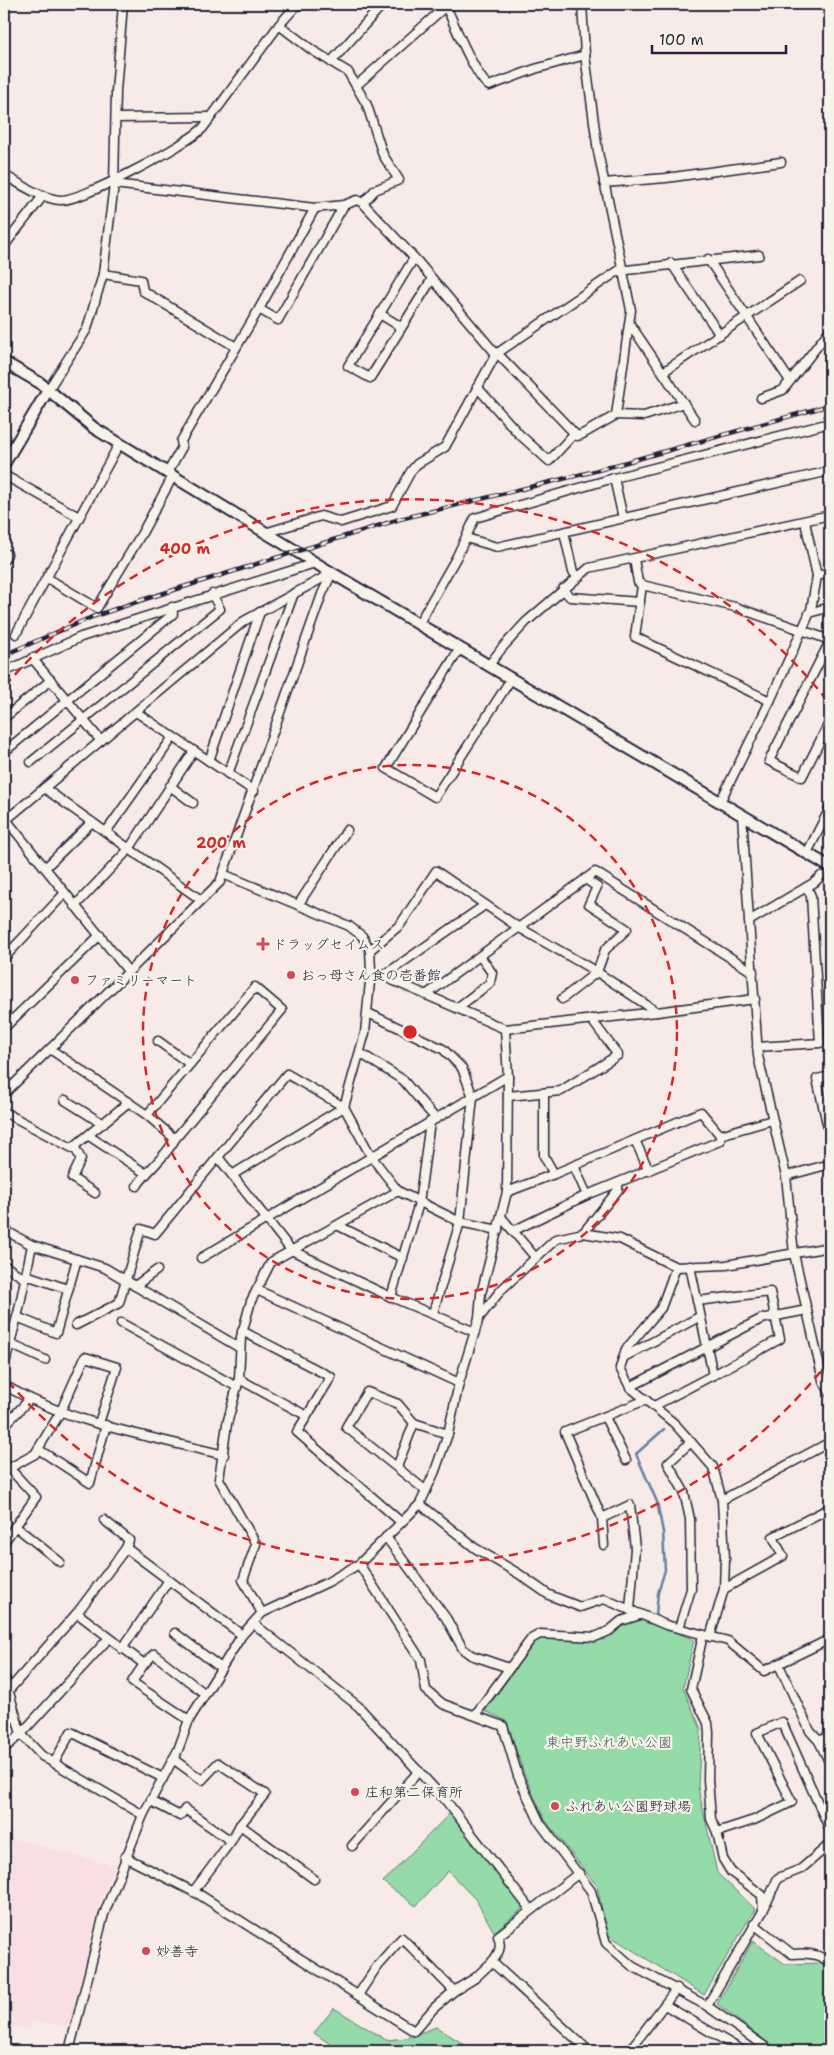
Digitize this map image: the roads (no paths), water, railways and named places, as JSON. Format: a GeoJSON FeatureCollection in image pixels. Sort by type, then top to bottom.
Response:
{"type":"FeatureCollection","features":[{"type":"Feature","properties":{"kind":"street"},"geometry":{"type":"LineString","coordinates":[[4,464],[87,329],[103,274],[114,182],[123,4]]}},
{"type":"Feature","properties":{"kind":"street"},"geometry":{"type":"LineString","coordinates":[[4,175],[43,196],[67,200],[114,182],[196,135],[279,25],[298,4]]}},
{"type":"Feature","properties":{"kind":"street"},"geometry":{"type":"LineString","coordinates":[[331,62],[383,4]]}},
{"type":"Feature","properties":{"kind":"street"},"geometry":{"type":"LineString","coordinates":[[582,4],[585,56],[604,183],[624,269],[631,310],[616,415]]}},
{"type":"Feature","properties":{"kind":"street"},"geometry":{"type":"LineString","coordinates":[[357,86],[445,5],[473,64],[483,82],[489,86],[535,68],[585,56]]}},
{"type":"Feature","properties":{"kind":"street"},"geometry":{"type":"LineString","coordinates":[[279,25],[348,72],[372,117],[383,155],[399,180],[375,190],[363,203]]}},
{"type":"Feature","properties":{"kind":"street"},"geometry":{"type":"LineString","coordinates":[[116,118],[210,118]]}},
{"type":"Feature","properties":{"kind":"street"},"geometry":{"type":"LineString","coordinates":[[604,183],[666,178],[781,162]]}},
{"type":"Feature","properties":{"kind":"street"},"geometry":{"type":"LineString","coordinates":[[114,182],[315,208],[344,205],[356,200],[363,203],[497,353],[577,436]]}},
{"type":"Feature","properties":{"kind":"street"},"geometry":{"type":"LineString","coordinates":[[4,246],[43,196]]}},
{"type":"Feature","properties":{"kind":"street"},"geometry":{"type":"LineString","coordinates":[[259,309],[278,320],[344,205]]}},
{"type":"Feature","properties":{"kind":"street"},"geometry":{"type":"LineString","coordinates":[[47,578],[97,608],[142,533],[171,474],[182,447],[181,441],[259,309],[315,208]]}},
{"type":"Feature","properties":{"kind":"street"},"geometry":{"type":"LineString","coordinates":[[268,532],[321,516],[341,522],[392,506],[411,470],[417,464],[445,447],[497,353],[618,271],[672,263],[759,255]]}},
{"type":"Feature","properties":{"kind":"street"},"geometry":{"type":"LineString","coordinates":[[414,258],[348,366],[370,378],[432,279]]}},
{"type":"Feature","properties":{"kind":"street"},"geometry":{"type":"LineString","coordinates":[[708,259],[790,381]]}},
{"type":"Feature","properties":{"kind":"street"},"geometry":{"type":"LineString","coordinates":[[672,263],[720,335]]}},
{"type":"Feature","properties":{"kind":"street"},"geometry":{"type":"LineString","coordinates":[[103,274],[141,280],[143,291],[236,346]]}},
{"type":"Feature","properties":{"kind":"street"},"geometry":{"type":"LineString","coordinates":[[663,372],[800,281]]}},
{"type":"Feature","properties":{"kind":"street"},"geometry":{"type":"LineString","coordinates":[[380,314],[401,327]]}},
{"type":"Feature","properties":{"kind":"street"},"geometry":{"type":"LineString","coordinates":[[630,324],[695,420]]}},
{"type":"Feature","properties":{"kind":"street"},"geometry":{"type":"LineString","coordinates":[[761,398],[783,390],[830,330]]}},
{"type":"Feature","properties":{"kind":"street"},"geometry":{"type":"LineString","coordinates":[[4,362],[48,390],[82,420],[119,444],[268,532],[315,563],[830,867]]}},
{"type":"Feature","properties":{"kind":"street"},"geometry":{"type":"LineString","coordinates":[[477,388],[520,434],[549,461],[572,436],[581,435],[616,415],[644,416],[684,403]]}},
{"type":"Feature","properties":{"kind":"street"},"geometry":{"type":"LineString","coordinates":[[419,623],[475,518],[614,478],[830,423]]}},
{"type":"Feature","properties":{"kind":"street"},"geometry":{"type":"LineString","coordinates":[[16,634],[119,444]]}},
{"type":"Feature","properties":{"kind":"street"},"geometry":{"type":"LineString","coordinates":[[466,538],[497,547],[830,471]]}},
{"type":"Feature","properties":{"kind":"street"},"geometry":{"type":"LineString","coordinates":[[4,475],[79,516]]}},
{"type":"Feature","properties":{"kind":"street"},"geometry":{"type":"LineString","coordinates":[[614,478],[624,518]]}},
{"type":"Feature","properties":{"kind":"street"},"geometry":{"type":"LineString","coordinates":[[489,665],[526,622],[589,568],[830,515]]}},
{"type":"Feature","properties":{"kind":"street"},"geometry":{"type":"LineString","coordinates":[[720,802],[770,701],[809,613],[817,576],[805,522]]}},
{"type":"Feature","properties":{"kind":"street"},"geometry":{"type":"LineString","coordinates":[[564,532],[573,572],[578,577]]}},
{"type":"Feature","properties":{"kind":"street"},"geometry":{"type":"LineString","coordinates":[[4,553],[7,554],[4,560]]}},
{"type":"Feature","properties":{"kind":"street"},"geometry":{"type":"LineString","coordinates":[[634,559],[638,582],[642,585],[696,596],[803,629],[830,640],[769,761],[802,777],[830,721]]}},
{"type":"Feature","properties":{"kind":"street"},"geometry":{"type":"LineString","coordinates":[[4,672],[81,637],[315,563]]}},
{"type":"Feature","properties":{"kind":"street"},"geometry":{"type":"LineString","coordinates":[[817,576],[830,572]]}},
{"type":"Feature","properties":{"kind":"street"},"geometry":{"type":"LineString","coordinates":[[128,971],[4,817],[44,788],[244,620],[332,573]]}},
{"type":"Feature","properties":{"kind":"street"},"geometry":{"type":"LineString","coordinates":[[6,1088],[50,1048],[220,882],[254,791],[322,594],[332,573]]}},
{"type":"Feature","properties":{"kind":"street"},"geometry":{"type":"LineString","coordinates":[[642,585],[634,637],[770,701]]}},
{"type":"Feature","properties":{"kind":"street"},"geometry":{"type":"LineString","coordinates":[[563,589],[570,597],[640,602]]}},
{"type":"Feature","properties":{"kind":"street"},"geometry":{"type":"LineString","coordinates":[[228,774],[294,593]]}},
{"type":"Feature","properties":{"kind":"street"},"geometry":{"type":"LineString","coordinates":[[31,762],[220,608],[212,594]]}},
{"type":"Feature","properties":{"kind":"street"},"geometry":{"type":"LineString","coordinates":[[4,752],[173,614],[172,607]]}},
{"type":"Feature","properties":{"kind":"street"},"geometry":{"type":"LineString","coordinates":[[809,613],[830,607]]}},
{"type":"Feature","properties":{"kind":"street"},"geometry":{"type":"LineString","coordinates":[[209,761],[260,612]]}},
{"type":"Feature","properties":{"kind":"street"},"geometry":{"type":"LineString","coordinates":[[460,648],[386,768],[435,797],[511,679]]}},
{"type":"Feature","properties":{"kind":"street"},"geometry":{"type":"LineString","coordinates":[[32,658],[101,741]]}},
{"type":"Feature","properties":{"kind":"street"},"geometry":{"type":"LineString","coordinates":[[4,718],[51,680]]}},
{"type":"Feature","properties":{"kind":"street"},"geometry":{"type":"LineString","coordinates":[[136,712],[254,791]]}},
{"type":"Feature","properties":{"kind":"street"},"geometry":{"type":"LineString","coordinates":[[106,832],[173,737]]}},
{"type":"Feature","properties":{"kind":"street"},"geometry":{"type":"LineString","coordinates":[[75,906],[129,849],[194,750]]}},
{"type":"Feature","properties":{"kind":"street"},"geometry":{"type":"LineString","coordinates":[[170,786],[193,803]]}},
{"type":"Feature","properties":{"kind":"street"},"geometry":{"type":"LineString","coordinates":[[44,788],[201,900]]}},
{"type":"Feature","properties":{"kind":"street"},"geometry":{"type":"LineString","coordinates":[[807,853],[830,808]]}},
{"type":"Feature","properties":{"kind":"street"},"geometry":{"type":"LineString","coordinates":[[742,815],[757,1048],[786,1176],[794,1254],[830,1393]]}},
{"type":"Feature","properties":{"kind":"street"},"geometry":{"type":"LineString","coordinates":[[45,868],[92,822]]}},
{"type":"Feature","properties":{"kind":"street"},"geometry":{"type":"LineString","coordinates":[[298,905],[347,830]]}},
{"type":"Feature","properties":{"kind":"street"},"geometry":{"type":"LineString","coordinates":[[370,950],[400,925],[436,871],[518,927],[596,972],[657,1012]]}},
{"type":"Feature","properties":{"kind":"street"},"geometry":{"type":"LineString","coordinates":[[426,995],[595,872],[752,972]]}},
{"type":"Feature","properties":{"kind":"street"},"geometry":{"type":"LineString","coordinates":[[223,874],[349,926],[362,936],[370,950],[371,971],[368,1014],[360,1053],[344,1107],[232,1175]]}},
{"type":"Feature","properties":{"kind":"street"},"geometry":{"type":"LineString","coordinates":[[749,921],[807,887],[821,876]]}},
{"type":"Feature","properties":{"kind":"street"},"geometry":{"type":"LineString","coordinates":[[562,999],[596,972],[605,950],[628,929],[589,904],[597,887],[586,879]]}},
{"type":"Feature","properties":{"kind":"street"},"geometry":{"type":"LineString","coordinates":[[757,1048],[820,1043],[811,896],[807,887]]}},
{"type":"Feature","properties":{"kind":"street"},"geometry":{"type":"LineString","coordinates":[[4,958],[65,893]]}},
{"type":"Feature","properties":{"kind":"street"},"geometry":{"type":"LineString","coordinates":[[383,976],[485,905]]}},
{"type":"Feature","properties":{"kind":"street"},"geometry":{"type":"LineString","coordinates":[[4,1028],[100,935]]}},
{"type":"Feature","properties":{"kind":"street"},"geometry":{"type":"LineString","coordinates":[[457,1008],[490,982],[492,973],[480,956]]}},
{"type":"Feature","properties":{"kind":"street"},"geometry":{"type":"LineString","coordinates":[[371,971],[505,1029],[755,999]]}},
{"type":"Feature","properties":{"kind":"street"},"geometry":{"type":"LineString","coordinates":[[137,1186],[145,1174],[171,1148],[175,1139],[282,1010],[254,987],[147,1115]]}},
{"type":"Feature","properties":{"kind":"street"},"geometry":{"type":"LineString","coordinates":[[368,1014],[443,1049],[462,1068],[473,1097],[460,1222],[433,1313]]}},
{"type":"Feature","properties":{"kind":"street"},"geometry":{"type":"LineString","coordinates":[[508,1096],[561,1092],[618,1055],[591,1019]]}},
{"type":"Feature","properties":{"kind":"street"},"geometry":{"type":"LineString","coordinates":[[480,1318],[481,1294],[502,1218],[507,1192],[508,1076],[505,1029]]}},
{"type":"Feature","properties":{"kind":"street"},"geometry":{"type":"LineString","coordinates":[[158,1041],[190,1064]]}},
{"type":"Feature","properties":{"kind":"street"},"geometry":{"type":"LineString","coordinates":[[50,1048],[147,1115],[175,1139]]}},
{"type":"Feature","properties":{"kind":"street"},"geometry":{"type":"LineString","coordinates":[[360,1053],[403,1080],[433,1120],[419,1203],[392,1297]]}},
{"type":"Feature","properties":{"kind":"street"},"geometry":{"type":"LineString","coordinates":[[76,1325],[119,1304],[141,1229],[154,1234],[287,1074],[344,1107],[371,1156],[398,1191],[460,1222],[498,1230]]}},
{"type":"Feature","properties":{"kind":"street"},"geometry":{"type":"LineString","coordinates":[[201,1258],[508,1076]]}},
{"type":"Feature","properties":{"kind":"street"},"geometry":{"type":"LineString","coordinates":[[830,1076],[817,1079],[830,1137]]}},
{"type":"Feature","properties":{"kind":"street"},"geometry":{"type":"LineString","coordinates":[[544,1093],[544,1156],[554,1174]]}},
{"type":"Feature","properties":{"kind":"street"},"geometry":{"type":"LineString","coordinates":[[65,1100],[103,1124]]}},
{"type":"Feature","properties":{"kind":"street"},"geometry":{"type":"LineString","coordinates":[[4,1112],[72,1148],[129,1102]]}},
{"type":"Feature","properties":{"kind":"street"},"geometry":{"type":"LineString","coordinates":[[507,1192],[574,1166],[701,1112],[720,1135],[720,1141],[587,1195],[513,1231]]}},
{"type":"Feature","properties":{"kind":"street"},"geometry":{"type":"LineString","coordinates":[[720,1135],[772,1120]]}},
{"type":"Feature","properties":{"kind":"street"},"geometry":{"type":"LineString","coordinates":[[89,1136],[145,1174]]}},
{"type":"Feature","properties":{"kind":"street"},"geometry":{"type":"LineString","coordinates":[[635,1140],[649,1170]]}},
{"type":"Feature","properties":{"kind":"street"},"geometry":{"type":"LineString","coordinates":[[74,1146],[81,1159],[72,1178],[95,1193]]}},
{"type":"Feature","properties":{"kind":"street"},"geometry":{"type":"LineString","coordinates":[[218,1157],[291,1250],[392,1297],[475,1332]]}},
{"type":"Feature","properties":{"kind":"street"},"geometry":{"type":"LineString","coordinates":[[786,1176],[830,1164]]}},
{"type":"Feature","properties":{"kind":"street"},"geometry":{"type":"LineString","coordinates":[[574,1166],[587,1195]]}},
{"type":"Feature","properties":{"kind":"street"},"geometry":{"type":"LineString","coordinates":[[583,1233],[618,1190],[618,1184]]}},
{"type":"Feature","properties":{"kind":"street"},"geometry":{"type":"LineString","coordinates":[[262,1613],[243,1580],[256,1544],[219,1479],[227,1424],[238,1383],[242,1332],[257,1290],[271,1262],[339,1226],[398,1191]]}},
{"type":"Feature","properties":{"kind":"street"},"geometry":{"type":"LineString","coordinates":[[502,1218],[535,1257]]}},
{"type":"Feature","properties":{"kind":"street"},"geometry":{"type":"LineString","coordinates":[[339,1226],[403,1258]]}},
{"type":"Feature","properties":{"kind":"street"},"geometry":{"type":"LineString","coordinates":[[5,1232],[32,1245],[105,1268],[240,1348]]}},
{"type":"Feature","properties":{"kind":"street"},"geometry":{"type":"LineString","coordinates":[[68,2051],[104,1914],[125,1857],[143,1816],[173,1759],[189,1720],[204,1693],[242,1635],[262,1613],[328,1582],[360,1564],[420,1504],[435,1471],[448,1434],[460,1383],[480,1318],[501,1290],[535,1257],[556,1240],[583,1233],[620,1239],[676,1267],[726,1265],[830,1247]]}},
{"type":"Feature","properties":{"kind":"street"},"geometry":{"type":"LineString","coordinates":[[4,1367],[17,1318],[32,1245]]}},
{"type":"Feature","properties":{"kind":"street"},"geometry":{"type":"LineString","coordinates":[[17,1318],[56,1333],[77,1259]]}},
{"type":"Feature","properties":{"kind":"street"},"geometry":{"type":"LineString","coordinates":[[4,1266],[22,1277],[26,1275],[68,1289]]}},
{"type":"Feature","properties":{"kind":"street"},"geometry":{"type":"LineString","coordinates":[[690,1266],[713,1376]]}},
{"type":"Feature","properties":{"kind":"street"},"geometry":{"type":"LineString","coordinates":[[676,1267],[660,1308],[626,1349],[620,1368],[630,1387],[675,1424],[713,1467],[722,1500],[724,1589],[706,1636],[691,1689],[708,1723],[710,1733],[710,1819],[717,1832],[723,1859],[731,1872],[762,1895],[763,1910]]}},
{"type":"Feature","properties":{"kind":"street"},"geometry":{"type":"LineString","coordinates":[[135,1286],[157,1270]]}},
{"type":"Feature","properties":{"kind":"street"},"geometry":{"type":"LineString","coordinates":[[257,1290],[460,1383]]}},
{"type":"Feature","properties":{"kind":"street"},"geometry":{"type":"LineString","coordinates":[[654,1406],[780,1339],[770,1292],[697,1301]]}},
{"type":"Feature","properties":{"kind":"street"},"geometry":{"type":"LineString","coordinates":[[630,1387],[761,1319],[807,1310]]}},
{"type":"Feature","properties":{"kind":"street"},"geometry":{"type":"LineString","coordinates":[[624,1357],[700,1317]]}},
{"type":"Feature","properties":{"kind":"street"},"geometry":{"type":"LineString","coordinates":[[121,1323],[307,1416]]}},
{"type":"Feature","properties":{"kind":"street"},"geometry":{"type":"LineString","coordinates":[[242,1332],[331,1377],[297,1432],[401,1522]]}},
{"type":"Feature","properties":{"kind":"street"},"geometry":{"type":"LineString","coordinates":[[10,1344],[45,1360]]}},
{"type":"Feature","properties":{"kind":"street"},"geometry":{"type":"LineString","coordinates":[[4,1542],[36,1497],[7,1470],[35,1454],[38,1449],[60,1413],[85,1357],[116,1367],[90,1483],[38,1449]]}},
{"type":"Feature","properties":{"kind":"street"},"geometry":{"type":"LineString","coordinates":[[4,1385],[29,1400],[60,1413],[224,1455]]}},
{"type":"Feature","properties":{"kind":"street"},"geometry":{"type":"LineString","coordinates":[[425,1490],[346,1427],[367,1392],[398,1404],[414,1423],[448,1434]]}},
{"type":"Feature","properties":{"kind":"street"},"geometry":{"type":"LineString","coordinates":[[4,1426],[29,1400]]}},
{"type":"Feature","properties":{"kind":"street"},"geometry":{"type":"LineString","coordinates":[[604,1545],[602,1518],[565,1432],[646,1400]]}},
{"type":"Feature","properties":{"kind":"street"},"geometry":{"type":"LineString","coordinates":[[605,1416],[626,1460]]}},
{"type":"Feature","properties":{"kind":"street"},"geometry":{"type":"LineString","coordinates":[[397,1467],[414,1423]]}},
{"type":"Feature","properties":{"kind":"street"},"geometry":{"type":"LineString","coordinates":[[679,1628],[691,1589],[690,1519],[684,1492],[668,1463],[691,1442]]}},
{"type":"Feature","properties":{"kind":"street"},"geometry":{"type":"LineString","coordinates":[[722,1500],[830,1442]]}},
{"type":"Feature","properties":{"kind":"street"},"geometry":{"type":"LineString","coordinates":[[420,1504],[475,1548],[520,1574],[549,1595],[580,1607],[604,1599],[640,1615],[728,1641],[764,1671],[830,1639]]}},
{"type":"Feature","properties":{"kind":"street"},"geometry":{"type":"LineString","coordinates":[[602,1518],[630,1505],[635,1548],[630,1610]]}},
{"type":"Feature","properties":{"kind":"street"},"geometry":{"type":"LineString","coordinates":[[724,1589],[783,1556],[773,1537],[830,1508]]}},
{"type":"Feature","properties":{"kind":"street"},"geometry":{"type":"LineString","coordinates":[[9,1690],[77,1613],[126,1548],[129,1540],[104,1520]]}},
{"type":"Feature","properties":{"kind":"street"},"geometry":{"type":"LineString","coordinates":[[15,1526],[60,1562]]}},
{"type":"Feature","properties":{"kind":"street"},"geometry":{"type":"LineString","coordinates":[[386,1537],[446,1618],[462,1648],[471,1655],[509,1668]]}},
{"type":"Feature","properties":{"kind":"street"},"geometry":{"type":"LineString","coordinates":[[126,1548],[242,1635]]}},
{"type":"Feature","properties":{"kind":"street"},"geometry":{"type":"LineString","coordinates":[[360,1564],[421,1660],[426,1690],[443,1704],[503,1726],[518,1776],[540,1823],[591,1891],[606,1943],[632,1966],[677,1988],[707,2006],[771,2051]]}},
{"type":"Feature","properties":{"kind":"street"},"geometry":{"type":"LineString","coordinates":[[122,1649],[169,1580]]}},
{"type":"Feature","properties":{"kind":"street"},"geometry":{"type":"LineString","coordinates":[[77,1613],[144,1664]]}},
{"type":"Feature","properties":{"kind":"street"},"geometry":{"type":"LineString","coordinates":[[475,1716],[531,1639],[540,1634],[595,1637],[609,1631],[621,1621],[640,1615]]}},
{"type":"Feature","properties":{"kind":"street"},"geometry":{"type":"LineString","coordinates":[[254,1624],[358,1706],[419,1771],[478,1839],[530,1909]]}},
{"type":"Feature","properties":{"kind":"street"},"geometry":{"type":"LineString","coordinates":[[175,1633],[221,1668]]}},
{"type":"Feature","properties":{"kind":"street"},"geometry":{"type":"LineString","coordinates":[[4,1749],[21,1734],[108,1638]]}},
{"type":"Feature","properties":{"kind":"street"},"geometry":{"type":"LineString","coordinates":[[189,1720],[132,1682],[144,1664],[154,1654],[204,1693]]}},
{"type":"Feature","properties":{"kind":"street"},"geometry":{"type":"LineString","coordinates":[[779,1665],[810,1731],[819,1741],[830,1764]]}},
{"type":"Feature","properties":{"kind":"street"},"geometry":{"type":"LineString","coordinates":[[4,1675],[21,1734],[42,1756],[143,1816]]}},
{"type":"Feature","properties":{"kind":"street"},"geometry":{"type":"LineString","coordinates":[[4,1724],[15,1715]]}},
{"type":"Feature","properties":{"kind":"street"},"geometry":{"type":"LineString","coordinates":[[717,1832],[754,1820],[792,1802],[757,1733],[782,1722],[830,1830]]}},
{"type":"Feature","properties":{"kind":"street"},"geometry":{"type":"LineString","coordinates":[[54,1763],[71,1732],[163,1778]]}},
{"type":"Feature","properties":{"kind":"street"},"geometry":{"type":"LineString","coordinates":[[819,1741],[830,1736]]}},
{"type":"Feature","properties":{"kind":"street"},"geometry":{"type":"LineString","coordinates":[[173,1759],[202,1780],[218,1763],[265,1794],[240,1825],[231,1841],[193,1892]]}},
{"type":"Feature","properties":{"kind":"street"},"geometry":{"type":"LineString","coordinates":[[352,1846],[419,1771]]}},
{"type":"Feature","properties":{"kind":"street"},"geometry":{"type":"LineString","coordinates":[[151,1801],[180,1816],[185,1809],[231,1841]]}},
{"type":"Feature","properties":{"kind":"street"},"geometry":{"type":"LineString","coordinates":[[240,1825],[314,1879]]}},
{"type":"Feature","properties":{"kind":"street"},"geometry":{"type":"LineString","coordinates":[[707,2006],[763,1910],[778,1878],[801,1869],[830,1844]]}},
{"type":"Feature","properties":{"kind":"street"},"geometry":{"type":"LineString","coordinates":[[125,1857],[193,1892],[414,2031],[434,2008],[454,1991],[475,1978],[492,1962],[498,1954],[501,1944],[498,1936],[530,1909],[579,1873]]}},
{"type":"Feature","properties":{"kind":"street"},"geometry":{"type":"LineString","coordinates":[[754,1924],[792,1954],[807,1953],[824,1958],[830,1963]]}},
{"type":"Feature","properties":{"kind":"street"},"geometry":{"type":"LineString","coordinates":[[358,1995],[378,1965],[402,1938],[454,1991]]}},
{"type":"Feature","properties":{"kind":"street"},"geometry":{"type":"LineString","coordinates":[[492,1962],[589,2051]]}},
{"type":"Feature","properties":{"kind":"street"},"geometry":{"type":"LineString","coordinates":[[629,2051],[677,1988]]}},
{"type":"Feature","properties":{"kind":"street"},"geometry":{"type":"LineString","coordinates":[[665,2005],[739,2050]]}},
{"type":"Feature","properties":{"kind":"waterway"},"geometry":{"type":"LineString","coordinates":[[656,1615],[658,1593],[665,1570],[663,1532],[657,1502],[636,1454],[664,1429]]}},
{"type":"Feature","properties":{"kind":"railway"},"geometry":{"type":"LineString","coordinates":[[4,655],[92,617],[400,519],[591,472],[830,405]]}},
{"type":"Feature","properties":{"kind":"place","name":"ドラッグセイムス"},"geometry":{"type":"Point","coordinates":[263,944]}},
{"type":"Feature","properties":{"kind":"place","name":"おっ母さん食の壱番館"},"geometry":{"type":"Point","coordinates":[291,975]}},
{"type":"Feature","properties":{"kind":"place","name":"ファミリーマート"},"geometry":{"type":"Point","coordinates":[75,980]}},
{"type":"Feature","properties":{"kind":"place","name":"庄和第二保育所"},"geometry":{"type":"Point","coordinates":[355,1792]}},
{"type":"Feature","properties":{"kind":"place","name":"ふれあい公園野球場"},"geometry":{"type":"Point","coordinates":[555,1806]}},
{"type":"Feature","properties":{"kind":"place","name":"妙善寺"},"geometry":{"type":"Point","coordinates":[146,1951]}},
{"type":"Feature","properties":{"kind":"park label","name":"東中野ふれあい公園"},"geometry":{"type":"Point","coordinates":[609,1742]}}]}
